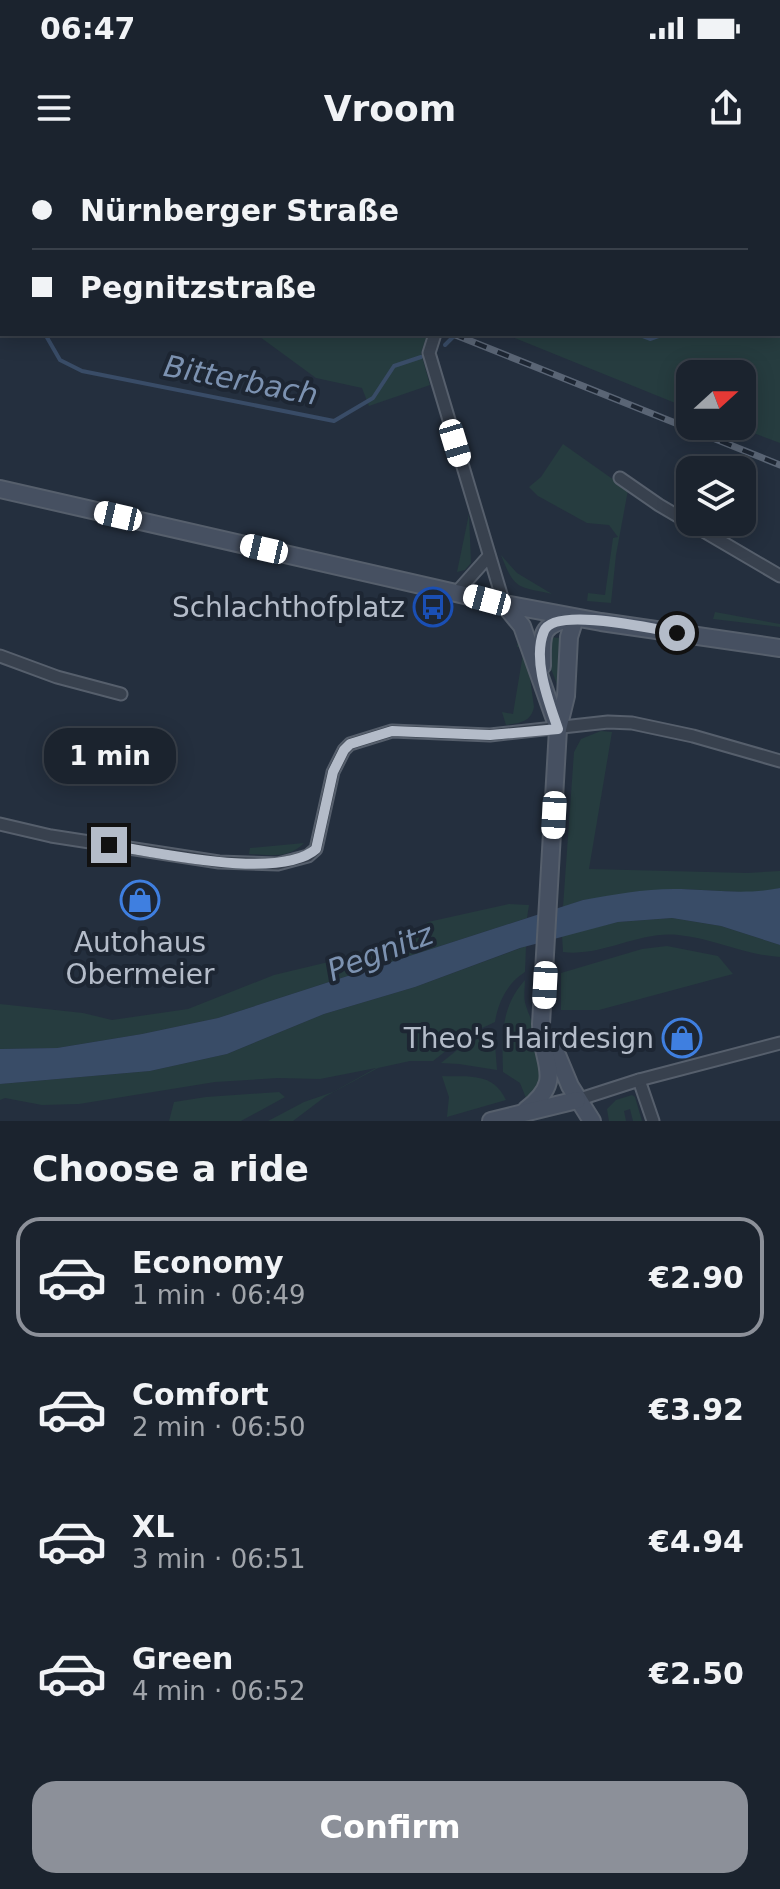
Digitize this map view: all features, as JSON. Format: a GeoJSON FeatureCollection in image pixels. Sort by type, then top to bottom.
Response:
{"type":"FeatureCollection","features":[{"type":"Feature","properties":{"kind":"main road"},"geometry":{"type":"LineString","coordinates":[[0,489],[504,604],[575,618],[780,648]]}},
{"type":"Feature","properties":{"kind":"main road"},"geometry":{"type":"LineString","coordinates":[[504,604],[522,626],[558,729]]}},
{"type":"Feature","properties":{"kind":"main road"},"geometry":{"type":"LineString","coordinates":[[542,678],[544,630],[551,623],[575,618]]}},
{"type":"Feature","properties":{"kind":"main road"},"geometry":{"type":"LineString","coordinates":[[526,1110],[545,1093],[550,1076],[541,1035],[558,729],[566,696],[569,637],[575,618]]}},
{"type":"Feature","properties":{"kind":"main road"},"geometry":{"type":"LineString","coordinates":[[543,1013],[551,1043],[577,1100],[592,1121]]}},
{"type":"Feature","properties":{"kind":"main road"},"geometry":{"type":"LineString","coordinates":[[491,1121],[577,1100]]}},
{"type":"Feature","properties":{"kind":"street"},"geometry":{"type":"LineString","coordinates":[[434,336],[429,353],[504,604]]}},
{"type":"Feature","properties":{"kind":"street"},"geometry":{"type":"LineString","coordinates":[[620,478],[780,576]]}},
{"type":"Feature","properties":{"kind":"street"},"geometry":{"type":"LineString","coordinates":[[457,592],[489,556]]}},
{"type":"Feature","properties":{"kind":"street"},"geometry":{"type":"LineString","coordinates":[[0,656],[57,677],[121,694]]}},
{"type":"Feature","properties":{"kind":"street"},"geometry":{"type":"LineString","coordinates":[[0,824],[51,836],[219,862],[278,864],[308,856],[316,849],[333,772],[344,750],[350,744],[392,731],[490,735],[608,722],[655,727],[780,761]]}},
{"type":"Feature","properties":{"kind":"street"},"geometry":{"type":"LineString","coordinates":[[577,1100],[639,1080],[780,1043]]}},
{"type":"Feature","properties":{"kind":"street"},"geometry":{"type":"LineString","coordinates":[[639,1080],[653,1121]]}},
{"type":"Feature","properties":{"kind":"green space"},"geometry":{"type":"Polygon","coordinates":[[[259,336],[427,336],[421,353],[430,385],[369,406],[362,388],[316,378],[259,336]]]}},
{"type":"Feature","properties":{"kind":"green space"},"geometry":{"type":"Polygon","coordinates":[[[510,336],[780,336],[780,443],[756,434],[756,360],[714,360],[716,357],[714,360],[676,360],[676,403],[510,336]]]}},
{"type":"Feature","properties":{"kind":"green space"},"geometry":{"type":"Polygon","coordinates":[[[563,444],[628,490],[611,603],[587,601],[588,593],[605,595],[613,538],[618,537],[609,525],[587,523],[538,496],[529,487],[541,477],[563,444]]]}},
{"type":"Feature","properties":{"kind":"green space"},"geometry":{"type":"Polygon","coordinates":[[[469,514],[471,563],[465,570],[457,572],[469,514]]]}},
{"type":"Feature","properties":{"kind":"green space"},"geometry":{"type":"Polygon","coordinates":[[[501,555],[517,573],[552,594],[518,585],[501,555]]]}},
{"type":"Feature","properties":{"kind":"green space"},"geometry":{"type":"Polygon","coordinates":[[[715,612],[780,624],[780,627],[713,619],[715,612]]]}},
{"type":"Feature","properties":{"kind":"green space"},"geometry":{"type":"Polygon","coordinates":[[[519,634],[526,649],[534,707],[528,719],[506,725],[502,712],[513,714],[524,648],[517,647],[519,634]]]}},
{"type":"Feature","properties":{"kind":"green space"},"geometry":{"type":"Polygon","coordinates":[[[548,637],[561,638],[560,692],[546,656],[548,637]]]}},
{"type":"Feature","properties":{"kind":"green space"},"geometry":{"type":"Polygon","coordinates":[[[601,731],[612,732],[589,869],[780,871],[780,888],[758,893],[683,889],[583,900],[563,907],[574,752],[581,739],[601,731]]]}},
{"type":"Feature","properties":{"kind":"green space"},"geometry":{"type":"Polygon","coordinates":[[[304,843],[285,854],[249,854],[250,848],[304,843]]]}},
{"type":"Feature","properties":{"kind":"green space"},"geometry":{"type":"Polygon","coordinates":[[[509,904],[529,905],[527,918],[218,1018],[57,1048],[0,1049],[0,1004],[83,1013],[112,1020],[188,1009],[274,975],[341,959],[404,939],[428,922],[509,904]]]}},
{"type":"Feature","properties":{"kind":"green space"},"geometry":{"type":"Polygon","coordinates":[[[672,918],[721,926],[780,945],[780,957],[678,935],[649,937],[592,951],[563,952],[562,935],[618,922],[672,918]]]}},
{"type":"Feature","properties":{"kind":"green space"},"geometry":{"type":"Polygon","coordinates":[[[526,946],[525,972],[504,994],[495,1022],[465,1036],[433,1061],[410,1061],[378,1068],[326,1096],[293,1121],[268,1121],[304,1102],[333,1092],[376,1068],[320,1079],[215,1082],[79,1104],[42,1105],[5,1098],[0,1100],[0,1084],[150,1071],[227,1054],[324,1014],[415,987],[526,946]]]}},
{"type":"Feature","properties":{"kind":"green space"},"geometry":{"type":"Polygon","coordinates":[[[667,946],[718,956],[733,974],[599,1010],[561,1010],[561,973],[642,949],[667,946]]]}},
{"type":"Feature","properties":{"kind":"green space"},"geometry":{"type":"Polygon","coordinates":[[[525,980],[525,1003],[538,1042],[542,1069],[536,1091],[526,1098],[520,1083],[503,1072],[502,1047],[507,1012],[525,980]]]}},
{"type":"Feature","properties":{"kind":"green space"},"geometry":{"type":"Polygon","coordinates":[[[494,1031],[497,1070],[441,1063],[461,1047],[494,1031]]]}},
{"type":"Feature","properties":{"kind":"green space"},"geometry":{"type":"Polygon","coordinates":[[[442,1076],[487,1080],[501,1091],[506,1100],[447,1117],[449,1097],[442,1076]]]}},
{"type":"Feature","properties":{"kind":"green space"},"geometry":{"type":"Polygon","coordinates":[[[279,1092],[285,1097],[241,1121],[169,1121],[174,1102],[279,1092]]]}},
{"type":"Feature","properties":{"kind":"green space"},"geometry":{"type":"Polygon","coordinates":[[[632,1095],[642,1121],[633,1121],[630,1109],[624,1111],[626,1121],[609,1121],[607,1109],[616,1100],[632,1095]]]}},
{"type":"Feature","properties":{"kind":"water"},"geometry":{"type":"Polygon","coordinates":[[[780,888],[780,945],[721,926],[672,918],[618,922],[520,948],[415,987],[324,1014],[227,1054],[150,1071],[0,1084],[0,1049],[57,1048],[218,1018],[583,900],[656,889],[743,892],[780,888]]]}},
{"type":"Feature","properties":{"kind":"waterway","name":"Bitterbach"},"geometry":{"type":"LineString","coordinates":[[46,336],[60,360],[82,371],[334,421],[373,398],[394,366],[421,357]]}},
{"type":"Feature","properties":{"kind":"waterway","name":"Bitterbach"},"geometry":{"type":"LineString","coordinates":[[445,345],[454,336]]}},
{"type":"Feature","properties":{"kind":"waterway","name":"Bitterbach"},"geometry":{"type":"LineString","coordinates":[[642,336],[650,339],[658,336]]}},
{"type":"Feature","properties":{"kind":"railway"},"geometry":{"type":"LineString","coordinates":[[458,336],[780,465]]}},
{"type":"Feature","properties":{"kind":"place","name":"Schlachthofplatz"},"geometry":{"type":"Point","coordinates":[433,607]}},
{"type":"Feature","properties":{"kind":"place","name":"Autohaus Obermeier"},"geometry":{"type":"Point","coordinates":[140,900]}},
{"type":"Feature","properties":{"kind":"place","name":"Theo's Hairdesign"},"geometry":{"type":"Point","coordinates":[682,1038]}},
{"type":"Feature","properties":{"kind":"route"},"geometry":{"type":"LineString","coordinates":[[109,845],[219,862],[278,864],[308,856],[316,849],[333,772],[350,744],[392,731],[490,735],[558,729],[542,678],[541,646],[544,630],[551,623],[575,618],[677,633]]}},
{"type":"Feature","properties":{"kind":"water label","name":"Pegnitz"},"geometry":{"type":"Point","coordinates":[380,952]}}]}
